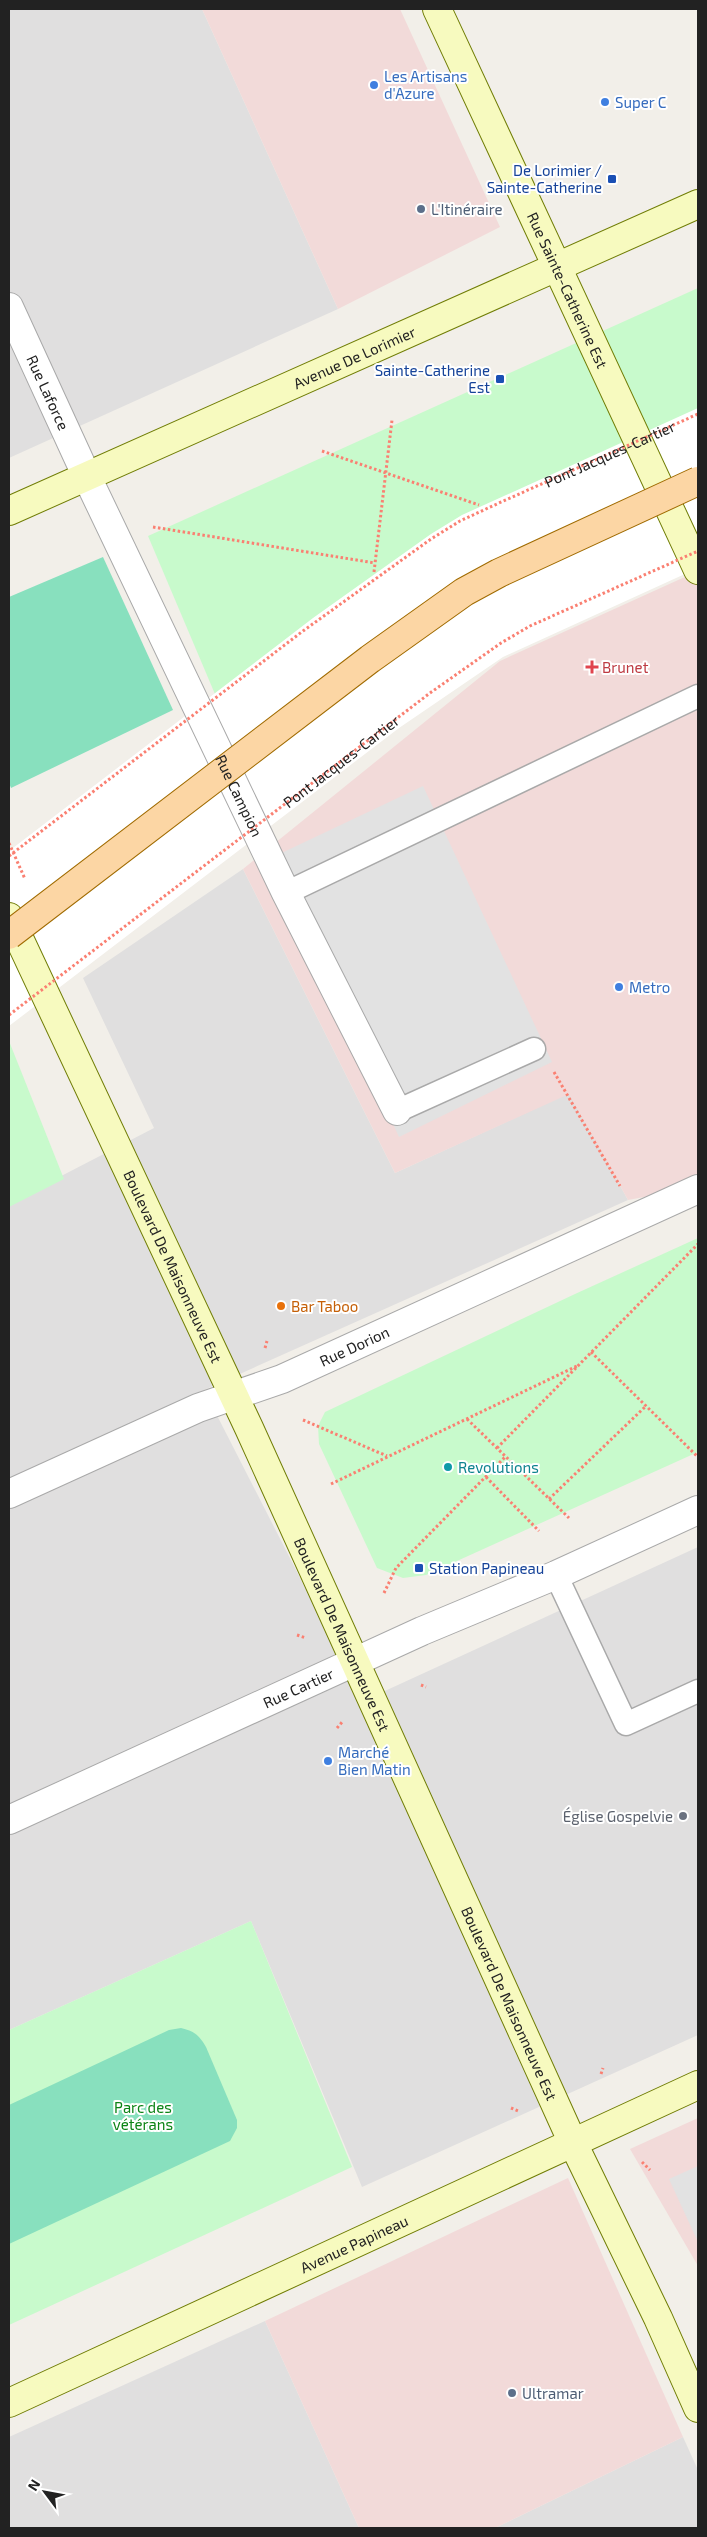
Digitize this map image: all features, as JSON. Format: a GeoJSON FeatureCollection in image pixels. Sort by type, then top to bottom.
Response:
{"type":"FeatureCollection","features":[{"type":"Feature","properties":{"kind":"main road"},"geometry":{"type":"LineString","coordinates":[[9,935],[370,659],[464,592],[499,573],[698,481]]}},
{"type":"Feature","properties":{"kind":"street","name":"Rue Sainte-Catherine Est"},"geometry":{"type":"LineString","coordinates":[[437,9],[698,570]]}},
{"type":"Feature","properties":{"kind":"street","name":"Avenue De Lorimier"},"geometry":{"type":"LineString","coordinates":[[9,511],[698,204]]}},
{"type":"Feature","properties":{"kind":"street","name":"Rue Laforce"},"geometry":{"type":"LineString","coordinates":[[9,307],[87,477]]}},
{"type":"Feature","properties":{"kind":"street","name":"Rue Campion"},"geometry":{"type":"LineString","coordinates":[[87,477],[286,892],[397,1111]]}},
{"type":"Feature","properties":{"kind":"street","name":"Boulevard De Maisonneuve Est"},"geometry":{"type":"LineString","coordinates":[[9,917],[234,1396],[572,2141],[658,2318],[698,2408]]}},
{"type":"Feature","properties":{"kind":"street","name":"Rue Dorion"},"geometry":{"type":"LineString","coordinates":[[9,1494],[198,1408],[282,1379],[698,1189]]}},
{"type":"Feature","properties":{"kind":"street","name":"Rue Cartier"},"geometry":{"type":"LineString","coordinates":[[9,1820],[355,1662],[556,1575],[698,1510]]}},
{"type":"Feature","properties":{"kind":"street","name":"Avenue Papineau"},"geometry":{"type":"LineString","coordinates":[[9,2403],[572,2141],[698,2085]]}},
{"type":"Feature","properties":{"kind":"lane"},"geometry":{"type":"LineString","coordinates":[[286,892],[698,696]]}},
{"type":"Feature","properties":{"kind":"lane"},"geometry":{"type":"LineString","coordinates":[[397,1111],[534,1049]]}},
{"type":"Feature","properties":{"kind":"lane"},"geometry":{"type":"LineString","coordinates":[[556,1575],[626,1724],[698,1691]]}},
{"type":"Feature","properties":{"kind":"path","name":"Pont Jacques-Cartier"},"geometry":{"type":"LineString","coordinates":[[9,856],[296,637],[430,539],[491,506],[698,414]]}},
{"type":"Feature","properties":{"kind":"path"},"geometry":{"type":"LineString","coordinates":[[374,572],[392,420]]}},
{"type":"Feature","properties":{"kind":"path"},"geometry":{"type":"LineString","coordinates":[[322,451],[479,504]]}},
{"type":"Feature","properties":{"kind":"path"},"geometry":{"type":"LineString","coordinates":[[153,527],[376,563]]}},
{"type":"Feature","properties":{"kind":"path","name":"Pont Jacques-Cartier"},"geometry":{"type":"LineString","coordinates":[[9,1014],[430,693],[501,643],[530,626],[698,551]]}},
{"type":"Feature","properties":{"kind":"path"},"geometry":{"type":"LineString","coordinates":[[534,1049],[556,1075],[620,1186]]}},
{"type":"Feature","properties":{"kind":"path"},"geometry":{"type":"LineString","coordinates":[[498,1448],[698,1244]]}},
{"type":"Feature","properties":{"kind":"path"},"geometry":{"type":"LineString","coordinates":[[265,1348],[267,1341]]}},
{"type":"Feature","properties":{"kind":"path"},"geometry":{"type":"LineString","coordinates":[[591,1352],[698,1457]]}},
{"type":"Feature","properties":{"kind":"path"},"geometry":{"type":"LineString","coordinates":[[331,1484],[580,1364]]}},
{"type":"Feature","properties":{"kind":"path"},"geometry":{"type":"LineString","coordinates":[[549,1499],[646,1406]]}},
{"type":"Feature","properties":{"kind":"path"},"geometry":{"type":"LineString","coordinates":[[468,1419],[568,1518]]}},
{"type":"Feature","properties":{"kind":"path"},"geometry":{"type":"LineString","coordinates":[[303,1420],[388,1456]]}},
{"type":"Feature","properties":{"kind":"path"},"geometry":{"type":"LineString","coordinates":[[384,1593],[396,1568],[506,1456]]}},
{"type":"Feature","properties":{"kind":"path"},"geometry":{"type":"LineString","coordinates":[[486,1477],[539,1531]]}},
{"type":"Feature","properties":{"kind":"path"},"geometry":{"type":"LineString","coordinates":[[297,1635],[306,1638]]}},
{"type":"Feature","properties":{"kind":"path"},"geometry":{"type":"LineString","coordinates":[[421,1685],[426,1688]]}},
{"type":"Feature","properties":{"kind":"path"},"geometry":{"type":"LineString","coordinates":[[337,1728],[344,1720]]}},
{"type":"Feature","properties":{"kind":"path"},"geometry":{"type":"LineString","coordinates":[[601,2074],[603,2068]]}},
{"type":"Feature","properties":{"kind":"path"},"geometry":{"type":"LineString","coordinates":[[511,2108],[518,2111]]}},
{"type":"Feature","properties":{"kind":"path"},"geometry":{"type":"LineString","coordinates":[[642,2162],[650,2170]]}},
{"type":"Feature","properties":{"kind":"shaded area"},"geometry":{"type":"Polygon","coordinates":[[[9,9],[202,9],[338,309],[9,458],[9,9]]]}},
{"type":"Feature","properties":{"kind":"shaded area"},"geometry":{"type":"Polygon","coordinates":[[[202,9],[400,9],[500,227],[338,309],[202,9]]]}},
{"type":"Feature","properties":{"kind":"shaded area"},"geometry":{"type":"Polygon","coordinates":[[[698,571],[698,1187],[628,1200],[569,1094],[395,1173],[243,869],[500,661],[698,571]]]}},
{"type":"Feature","properties":{"kind":"shaded area"},"geometry":{"type":"Polygon","coordinates":[[[423,786],[552,1062],[399,1137],[271,858],[423,786]]]}},
{"type":"Feature","properties":{"kind":"shaded area"},"geometry":{"type":"Polygon","coordinates":[[[243,869],[395,1173],[569,1093],[628,1200],[204,1390],[363,1701],[698,1547],[698,2035],[362,2187],[251,1921],[9,2030],[9,1203],[154,1128],[83,978],[243,869]]]}},
{"type":"Feature","properties":{"kind":"shaded area"},"geometry":{"type":"Polygon","coordinates":[[[698,2118],[698,2266],[630,2149],[698,2118]]]}},
{"type":"Feature","properties":{"kind":"shaded area"},"geometry":{"type":"Polygon","coordinates":[[[698,2166],[698,2242],[669,2179],[698,2166]]]}},
{"type":"Feature","properties":{"kind":"shaded area"},"geometry":{"type":"Polygon","coordinates":[[[568,2178],[683,2437],[495,2528],[359,2528],[265,2321],[568,2178]]]}},
{"type":"Feature","properties":{"kind":"shaded area"},"geometry":{"type":"Polygon","coordinates":[[[265,2321],[359,2528],[9,2528],[9,2437],[265,2321]]]}},
{"type":"Feature","properties":{"kind":"shaded area"},"geometry":{"type":"Polygon","coordinates":[[[683,2437],[698,2470],[698,2528],[495,2528],[683,2437]]]}},
{"type":"Feature","properties":{"kind":"green space"},"geometry":{"type":"Polygon","coordinates":[[[698,288],[698,554],[248,772],[148,536],[698,288]]]}},
{"type":"Feature","properties":{"kind":"green space"},"geometry":{"type":"Polygon","coordinates":[[[103,557],[173,710],[11,788],[9,783],[9,597],[103,557]]]}},
{"type":"Feature","properties":{"kind":"green space"},"geometry":{"type":"Polygon","coordinates":[[[9,1041],[64,1179],[9,1207],[9,1041]]]}},
{"type":"Feature","properties":{"kind":"green space"},"geometry":{"type":"Polygon","coordinates":[[[698,1238],[698,1452],[426,1575],[403,1578],[377,1568],[319,1444],[318,1426],[325,1412],[698,1238]]]}},
{"type":"Feature","properties":{"kind":"green space","name":"Parc des vétérans"},"geometry":{"type":"Polygon","coordinates":[[[251,1921],[352,2167],[9,2325],[9,2030],[251,1921]]]}},
{"type":"Feature","properties":{"kind":"green space"},"geometry":{"type":"Polygon","coordinates":[[[181,2028],[196,2034],[206,2047],[237,2120],[237,2128],[230,2141],[9,2244],[9,2105],[169,2030],[181,2028]]]}},
{"type":"Feature","properties":{"kind":"pier"},"geometry":{"type":"Polygon","coordinates":[[[698,408],[698,568],[503,657],[399,728],[9,1026],[9,851],[313,618],[431,534],[462,515],[698,408]]]}},
{"type":"Feature","properties":{"kind":"place","name":"Les Artisans d'Azure"},"geometry":{"type":"Point","coordinates":[374,85]}},
{"type":"Feature","properties":{"kind":"place","name":"Super C"},"geometry":{"type":"Point","coordinates":[605,102]}},
{"type":"Feature","properties":{"kind":"place","name":"De Lorimier / Sainte-Catherine"},"geometry":{"type":"Point","coordinates":[612,179]}},
{"type":"Feature","properties":{"kind":"place","name":"L'Itinéraire"},"geometry":{"type":"Point","coordinates":[421,209]}},
{"type":"Feature","properties":{"kind":"place","name":"Sainte-Catherine Est"},"geometry":{"type":"Point","coordinates":[500,379]}},
{"type":"Feature","properties":{"kind":"place","name":"Brunet"},"geometry":{"type":"Point","coordinates":[592,667]}},
{"type":"Feature","properties":{"kind":"place","name":"Metro"},"geometry":{"type":"Point","coordinates":[619,987]}},
{"type":"Feature","properties":{"kind":"place","name":"Bar Taboo"},"geometry":{"type":"Point","coordinates":[281,1306]}},
{"type":"Feature","properties":{"kind":"place","name":"Revolutions"},"geometry":{"type":"Point","coordinates":[448,1467]}},
{"type":"Feature","properties":{"kind":"place","name":"Station Papineau"},"geometry":{"type":"Point","coordinates":[419,1568]}},
{"type":"Feature","properties":{"kind":"place","name":"Marché Bien Matin"},"geometry":{"type":"Point","coordinates":[328,1761]}},
{"type":"Feature","properties":{"kind":"place","name":"Église Gospelvie"},"geometry":{"type":"Point","coordinates":[683,1816]}},
{"type":"Feature","properties":{"kind":"place","name":"Ultramar"},"geometry":{"type":"Point","coordinates":[512,2393]}}]}
